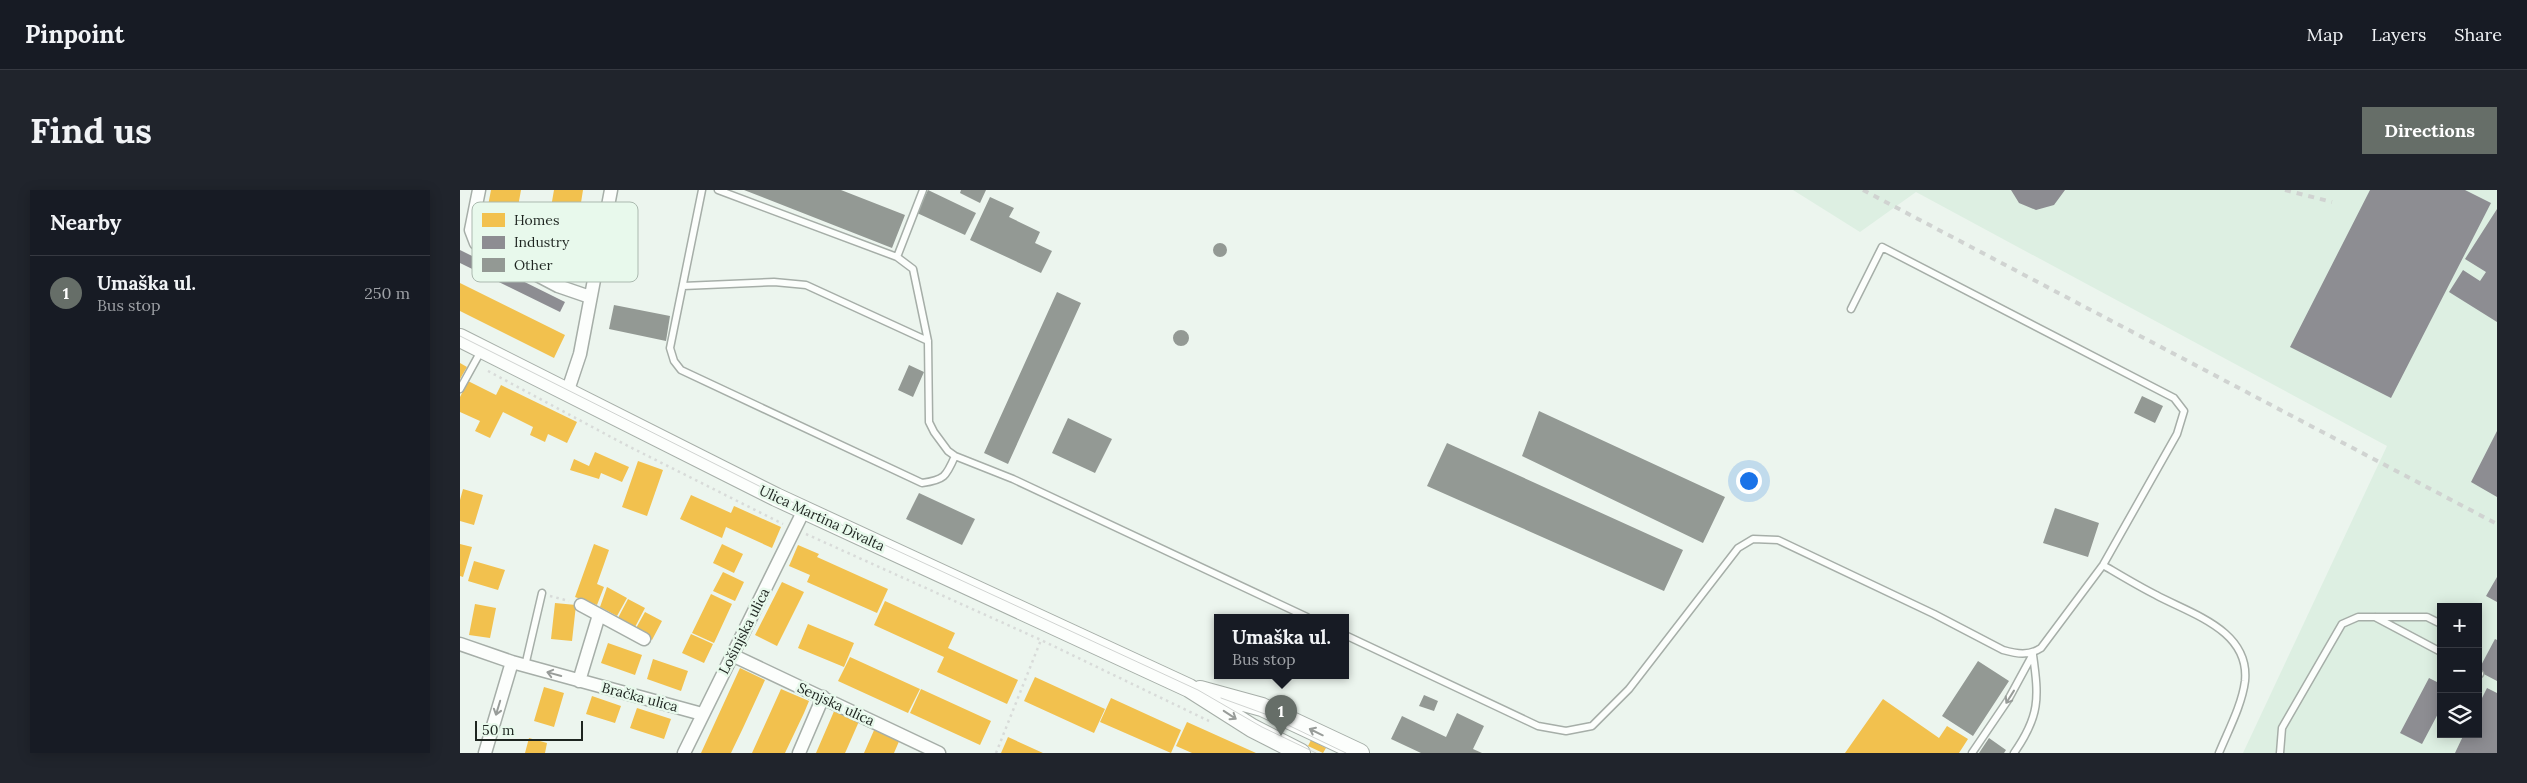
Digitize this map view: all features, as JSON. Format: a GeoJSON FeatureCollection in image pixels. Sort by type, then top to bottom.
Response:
{"type":"FeatureCollection","features":[{"type":"Feature","properties":{"kind":"street"},"geometry":{"type":"LineString","coordinates":[[550,282],[590,297]]}},
{"type":"Feature","properties":{"kind":"street"},"geometry":{"type":"LineString","coordinates":[[567,393],[580,354],[593,282]]}},
{"type":"Feature","properties":{"kind":"street","name":"Ulica Martina Divalta"},"geometry":{"type":"LineString","coordinates":[[460,338],[478,357],[567,393],[804,510],[1189,688],[1252,728],[1301,753]]}},
{"type":"Feature","properties":{"kind":"street","name":"Lošinjska ulica"},"geometry":{"type":"LineString","coordinates":[[684,753],[804,510]]}},
{"type":"Feature","properties":{"kind":"street"},"geometry":{"type":"LineString","coordinates":[[581,605],[644,639]]}},
{"type":"Feature","properties":{"kind":"street"},"geometry":{"type":"LineString","coordinates":[[579,680],[599,615]]}},
{"type":"Feature","properties":{"kind":"street","name":"Bračka ulica"},"geometry":{"type":"LineString","coordinates":[[460,644],[525,666],[702,714]]}},
{"type":"Feature","properties":{"kind":"street","name":"Senjska ulica"},"geometry":{"type":"LineString","coordinates":[[732,655],[823,697],[915,748],[939,753]]}},
{"type":"Feature","properties":{"kind":"street"},"geometry":{"type":"LineString","coordinates":[[485,753],[512,662]]}},
{"type":"Feature","properties":{"kind":"street","name":"Ulica Martina Divalta"},"geometry":{"type":"LineString","coordinates":[[1189,688],[1262,707],[1360,753]]}},
{"type":"Feature","properties":{"kind":"street"},"geometry":{"type":"LineString","coordinates":[[799,753],[823,697]]}},
{"type":"Feature","properties":{"kind":"lane"},"geometry":{"type":"LineString","coordinates":[[702,190],[670,348],[674,361],[681,370],[922,483],[938,481],[947,474],[955,456]]}},
{"type":"Feature","properties":{"kind":"lane"},"geometry":{"type":"LineString","coordinates":[[718,190],[897,257],[913,269],[928,341],[930,422],[942,445],[955,456],[1013,479],[1301,614]]}},
{"type":"Feature","properties":{"kind":"lane"},"geometry":{"type":"LineString","coordinates":[[897,257],[923,190]]}},
{"type":"Feature","properties":{"kind":"lane"},"geometry":{"type":"LineString","coordinates":[[1851,309],[1882,247],[2174,398],[2184,411],[2177,434],[2103,565],[2041,648],[2033,654],[2008,700],[1972,753]]}},
{"type":"Feature","properties":{"kind":"lane"},"geometry":{"type":"LineString","coordinates":[[683,286],[774,282],[806,285],[928,341]]}},
{"type":"Feature","properties":{"kind":"lane"},"geometry":{"type":"LineString","coordinates":[[460,389],[478,357]]}},
{"type":"Feature","properties":{"kind":"lane"},"geometry":{"type":"LineString","coordinates":[[1349,637],[1538,726],[1566,731],[1592,726],[1629,689],[1738,548],[1754,539],[1778,540],[1934,614],[2003,650],[2014,654],[2033,654]]}},
{"type":"Feature","properties":{"kind":"lane"},"geometry":{"type":"LineString","coordinates":[[2103,565],[2156,596],[2214,624],[2232,640],[2242,658],[2245,681],[2219,753]]}},
{"type":"Feature","properties":{"kind":"lane"},"geometry":{"type":"LineString","coordinates":[[525,666],[542,593]]}},
{"type":"Feature","properties":{"kind":"lane"},"geometry":{"type":"LineString","coordinates":[[2280,753],[2282,728],[2342,624],[2358,616],[2427,618],[2437,622]]}},
{"type":"Feature","properties":{"kind":"lane"},"geometry":{"type":"LineString","coordinates":[[2375,616],[2437,650]]}},
{"type":"Feature","properties":{"kind":"lane"},"geometry":{"type":"LineString","coordinates":[[2014,753],[2028,728],[2037,702],[2033,654]]}},
{"type":"Feature","properties":{"kind":"path"},"geometry":{"type":"LineString","coordinates":[[478,357],[624,444],[795,529],[1041,640],[1212,722]]}},
{"type":"Feature","properties":{"kind":"path"},"geometry":{"type":"LineString","coordinates":[[542,593],[581,605]]}},
{"type":"Feature","properties":{"kind":"path"},"geometry":{"type":"LineString","coordinates":[[996,753],[1041,640]]}},
{"type":"Feature","properties":{"kind":"shaded area"},"geometry":{"type":"Polygon","coordinates":[[[1793,190],[2497,190],[2497,753],[2243,753],[2387,446],[1916,192],[1860,232],[1793,190]]]}},
{"type":"Feature","properties":{"kind":"building: Homes"},"geometry":{"type":"Polygon","coordinates":[[[491,190],[521,190],[519,202],[489,202],[491,190]]]}},
{"type":"Feature","properties":{"kind":"building: Homes"},"geometry":{"type":"Polygon","coordinates":[[[554,190],[583,190],[581,202],[552,202],[554,190]]]}},
{"type":"Feature","properties":{"kind":"building: Homes"},"geometry":{"type":"Polygon","coordinates":[[[460,283],[565,335],[554,358],[460,311],[460,283]]]}},
{"type":"Feature","properties":{"kind":"building: Homes"},"geometry":{"type":"Polygon","coordinates":[[[460,363],[467,367],[460,379],[460,363]]]}},
{"type":"Feature","properties":{"kind":"building: Homes"},"geometry":{"type":"Polygon","coordinates":[[[468,381],[496,395],[501,385],[577,422],[567,443],[548,434],[545,442],[530,435],[533,427],[503,412],[490,438],[475,431],[480,421],[460,412],[460,397],[468,381]]]}},
{"type":"Feature","properties":{"kind":"building: Homes"},"geometry":{"type":"Polygon","coordinates":[[[595,452],[629,467],[622,482],[601,473],[599,479],[570,470],[574,459],[589,466],[595,452]]]}},
{"type":"Feature","properties":{"kind":"building: Homes"},"geometry":{"type":"Polygon","coordinates":[[[638,461],[663,470],[647,516],[622,507],[638,461]]]}},
{"type":"Feature","properties":{"kind":"building: Homes"},"geometry":{"type":"Polygon","coordinates":[[[463,489],[483,495],[474,525],[460,521],[460,500],[463,489]]]}},
{"type":"Feature","properties":{"kind":"building: Homes"},"geometry":{"type":"Polygon","coordinates":[[[691,495],[731,513],[734,506],[781,527],[772,548],[726,527],[722,538],[680,519],[691,495]]]}},
{"type":"Feature","properties":{"kind":"building: Homes"},"geometry":{"type":"Polygon","coordinates":[[[460,544],[472,547],[463,577],[460,576],[460,544]]]}},
{"type":"Feature","properties":{"kind":"building: Homes"},"geometry":{"type":"Polygon","coordinates":[[[594,544],[609,550],[597,584],[604,587],[597,605],[575,597],[594,544]]]}},
{"type":"Feature","properties":{"kind":"building: Homes"},"geometry":{"type":"Polygon","coordinates":[[[722,544],[743,554],[734,573],[713,563],[722,544]]]}},
{"type":"Feature","properties":{"kind":"building: Homes"},"geometry":{"type":"Polygon","coordinates":[[[798,545],[819,554],[817,557],[888,589],[877,613],[807,582],[810,575],[789,566],[798,545]]]}},
{"type":"Feature","properties":{"kind":"building: Homes"},"geometry":{"type":"Polygon","coordinates":[[[474,561],[505,570],[498,590],[468,581],[474,561]]]}},
{"type":"Feature","properties":{"kind":"building: Homes"},"geometry":{"type":"Polygon","coordinates":[[[723,572],[744,582],[735,601],[713,591],[723,572]]]}},
{"type":"Feature","properties":{"kind":"building: Homes"},"geometry":{"type":"Polygon","coordinates":[[[782,582],[804,592],[777,646],[755,635],[782,582]]]}},
{"type":"Feature","properties":{"kind":"building: Homes"},"geometry":{"type":"Polygon","coordinates":[[[607,587],[627,598],[617,616],[600,607],[607,587]]]}},
{"type":"Feature","properties":{"kind":"building: Homes"},"geometry":{"type":"Polygon","coordinates":[[[711,594],[732,604],[714,643],[692,633],[711,594]]]}},
{"type":"Feature","properties":{"kind":"building: Homes"},"geometry":{"type":"Polygon","coordinates":[[[628,599],[645,608],[635,627],[618,618],[628,599]]]}},
{"type":"Feature","properties":{"kind":"building: Homes"},"geometry":{"type":"Polygon","coordinates":[[[885,601],[955,633],[948,648],[1018,680],[1007,704],[937,672],[944,657],[874,625],[885,601]]]}},
{"type":"Feature","properties":{"kind":"building: Homes"},"geometry":{"type":"Polygon","coordinates":[[[555,603],[576,605],[572,641],[551,639],[555,603]]]}},
{"type":"Feature","properties":{"kind":"building: Homes"},"geometry":{"type":"Polygon","coordinates":[[[475,604],[496,608],[490,638],[469,635],[475,604]]]}},
{"type":"Feature","properties":{"kind":"building: Homes"},"geometry":{"type":"Polygon","coordinates":[[[645,612],[662,621],[652,640],[635,630],[645,612]]]}},
{"type":"Feature","properties":{"kind":"building: Homes"},"geometry":{"type":"Polygon","coordinates":[[[808,624],[854,643],[844,667],[798,648],[808,624]]]}},
{"type":"Feature","properties":{"kind":"building: Homes"},"geometry":{"type":"Polygon","coordinates":[[[691,634],[713,644],[704,663],[682,653],[691,634]]]}},
{"type":"Feature","properties":{"kind":"building: Homes"},"geometry":{"type":"Polygon","coordinates":[[[608,643],[642,655],[635,675],[601,663],[608,643]]]}},
{"type":"Feature","properties":{"kind":"building: Homes"},"geometry":{"type":"Polygon","coordinates":[[[850,657],[920,689],[908,713],[838,681],[850,657]]]}},
{"type":"Feature","properties":{"kind":"building: Homes"},"geometry":{"type":"Polygon","coordinates":[[[653,659],[688,671],[681,691],[647,679],[653,659]]]}},
{"type":"Feature","properties":{"kind":"building: Homes"},"geometry":{"type":"Polygon","coordinates":[[[740,668],[765,680],[743,728],[731,753],[701,753],[740,668]]]}},
{"type":"Feature","properties":{"kind":"building: Homes"},"geometry":{"type":"Polygon","coordinates":[[[1035,677],[1105,709],[1094,733],[1024,701],[1035,677]]]}},
{"type":"Feature","properties":{"kind":"building: Homes"},"geometry":{"type":"Polygon","coordinates":[[[544,687],[564,693],[554,727],[534,721],[544,687]]]}},
{"type":"Feature","properties":{"kind":"building: Homes"},"geometry":{"type":"Polygon","coordinates":[[[781,689],[809,701],[804,713],[785,753],[752,753],[781,689]]]}},
{"type":"Feature","properties":{"kind":"building: Homes"},"geometry":{"type":"Polygon","coordinates":[[[921,689],[991,721],[980,745],[910,713],[921,689]]]}},
{"type":"Feature","properties":{"kind":"building: Homes"},"geometry":{"type":"Polygon","coordinates":[[[592,696],[621,706],[615,723],[586,714],[592,696]]]}},
{"type":"Feature","properties":{"kind":"building: Homes"},"geometry":{"type":"Polygon","coordinates":[[[1111,698],[1181,730],[1171,753],[1100,722],[1111,698]]]}},
{"type":"Feature","properties":{"kind":"building: Homes"},"geometry":{"type":"Polygon","coordinates":[[[1883,699],[1939,738],[1947,726],[1968,739],[1959,753],[1845,753],[1883,699]]]}},
{"type":"Feature","properties":{"kind":"building: Homes"},"geometry":{"type":"Polygon","coordinates":[[[637,708],[671,719],[664,739],[630,728],[637,708]]]}},
{"type":"Feature","properties":{"kind":"building: Homes"},"geometry":{"type":"Polygon","coordinates":[[[835,709],[860,719],[845,753],[816,753],[835,709]]]}},
{"type":"Feature","properties":{"kind":"building: Homes"},"geometry":{"type":"Polygon","coordinates":[[[1187,722],[1256,753],[1192,753],[1176,746],[1187,722]]]}},
{"type":"Feature","properties":{"kind":"building: Homes"},"geometry":{"type":"Polygon","coordinates":[[[875,728],[900,739],[894,753],[864,753],[875,728]]]}},
{"type":"Feature","properties":{"kind":"building: Homes"},"geometry":{"type":"Polygon","coordinates":[[[1008,737],[1043,753],[1001,753],[1008,737]]]}},
{"type":"Feature","properties":{"kind":"building: Homes"},"geometry":{"type":"Polygon","coordinates":[[[529,738],[547,743],[545,753],[525,753],[529,738]]]}},
{"type":"Feature","properties":{"kind":"building: Homes"},"geometry":{"type":"Polygon","coordinates":[[[1311,740],[1326,748],[1323,753],[1308,746],[1311,740]]]}},
{"type":"Feature","properties":{"kind":"building: Industry"},"geometry":{"type":"Polygon","coordinates":[[[2011,190],[2065,190],[2054,205],[2036,210],[2019,203],[2011,190]]]}},
{"type":"Feature","properties":{"kind":"building: Industry"},"geometry":{"type":"Polygon","coordinates":[[[2370,190],[2465,190],[2491,203],[2391,398],[2290,347],[2370,190]]]}},
{"type":"Feature","properties":{"kind":"building: Industry"},"geometry":{"type":"Polygon","coordinates":[[[2497,209],[2497,322],[2449,292],[2463,270],[2480,281],[2486,272],[2465,259],[2497,209]]]}},
{"type":"Feature","properties":{"kind":"building: Industry"},"geometry":{"type":"Polygon","coordinates":[[[460,250],[472,256],[472,269],[460,263],[460,250]]]}},
{"type":"Feature","properties":{"kind":"building: Industry"},"geometry":{"type":"Polygon","coordinates":[[[499,282],[525,282],[565,302],[560,312],[499,282]]]}},
{"type":"Feature","properties":{"kind":"building: Industry"},"geometry":{"type":"Polygon","coordinates":[[[2497,431],[2497,497],[2471,482],[2497,431]]]}},
{"type":"Feature","properties":{"kind":"building: Industry"},"geometry":{"type":"Polygon","coordinates":[[[2497,577],[2497,602],[2486,596],[2497,577]]]}},
{"type":"Feature","properties":{"kind":"building: Industry"},"geometry":{"type":"Polygon","coordinates":[[[2495,639],[2497,640],[2497,681],[2482,673],[2482,663],[2495,639]]]}},
{"type":"Feature","properties":{"kind":"building: Industry"},"geometry":{"type":"Polygon","coordinates":[[[2429,678],[2437,682],[2437,716],[2422,744],[2400,733],[2429,678]]]}},
{"type":"Feature","properties":{"kind":"building: Industry"},"geometry":{"type":"Polygon","coordinates":[[[2487,688],[2497,693],[2497,753],[2455,753],[2462,738],[2482,738],[2482,698],[2487,688]]]}},
{"type":"Feature","properties":{"kind":"building: Other"},"geometry":{"type":"Polygon","coordinates":[[[744,190],[841,190],[905,215],[892,248],[744,190]]]}},
{"type":"Feature","properties":{"kind":"building: Other"},"geometry":{"type":"Polygon","coordinates":[[[928,190],[976,213],[965,235],[917,213],[928,190]]]}},
{"type":"Feature","properties":{"kind":"building: Other"},"geometry":{"type":"Polygon","coordinates":[[[961,190],[986,190],[980,203],[960,193],[961,190]]]}},
{"type":"Feature","properties":{"kind":"building: Other"},"geometry":{"type":"Polygon","coordinates":[[[990,197],[1014,208],[1009,217],[1040,232],[1035,243],[1052,251],[1041,273],[970,240],[990,197]]]}},
{"type":"Feature","properties":{"kind":"building: Other"},"geometry":{"type":"Polygon","coordinates":[[[1220,243],[1225,245],[1227,250],[1225,255],[1220,257],[1215,255],[1213,250],[1215,245],[1220,243]]]}},
{"type":"Feature","properties":{"kind":"building: Other"},"geometry":{"type":"Polygon","coordinates":[[[1057,292],[1081,303],[1008,464],[984,453],[1057,292]]]}},
{"type":"Feature","properties":{"kind":"building: Other"},"geometry":{"type":"Polygon","coordinates":[[[614,305],[670,316],[666,341],[609,329],[614,305]]]}},
{"type":"Feature","properties":{"kind":"building: Other"},"geometry":{"type":"Polygon","coordinates":[[[1181,330],[1187,332],[1189,338],[1187,344],[1181,346],[1175,344],[1173,338],[1175,332],[1181,330]]]}},
{"type":"Feature","properties":{"kind":"building: Other"},"geometry":{"type":"Polygon","coordinates":[[[909,365],[924,372],[913,397],[898,390],[909,365]]]}},
{"type":"Feature","properties":{"kind":"building: Other"},"geometry":{"type":"Polygon","coordinates":[[[2142,396],[2163,406],[2155,423],[2134,413],[2142,396]]]}},
{"type":"Feature","properties":{"kind":"building: Other"},"geometry":{"type":"Polygon","coordinates":[[[1539,411],[1725,497],[1703,543],[1522,456],[1539,411]]]}},
{"type":"Feature","properties":{"kind":"building: Other"},"geometry":{"type":"Polygon","coordinates":[[[1068,418],[1112,439],[1095,473],[1052,453],[1068,418]]]}},
{"type":"Feature","properties":{"kind":"building: Other"},"geometry":{"type":"Polygon","coordinates":[[[1447,443],[1683,550],[1664,591],[1427,486],[1447,443]]]}},
{"type":"Feature","properties":{"kind":"building: Other"},"geometry":{"type":"Polygon","coordinates":[[[919,493],[975,519],[962,545],[906,519],[919,493]]]}},
{"type":"Feature","properties":{"kind":"building: Other"},"geometry":{"type":"Polygon","coordinates":[[[2055,508],[2099,523],[2088,557],[2043,543],[2055,508]]]}},
{"type":"Feature","properties":{"kind":"building: Other"},"geometry":{"type":"Polygon","coordinates":[[[1978,661],[2009,681],[1973,736],[1942,716],[1978,661]]]}},
{"type":"Feature","properties":{"kind":"building: Other"},"geometry":{"type":"Polygon","coordinates":[[[1424,695],[1438,701],[1434,711],[1419,706],[1424,695]]]}},
{"type":"Feature","properties":{"kind":"building: Other"},"geometry":{"type":"Polygon","coordinates":[[[1457,713],[1484,726],[1473,749],[1482,753],[1421,753],[1391,739],[1402,716],[1446,737],[1457,713]]]}},
{"type":"Feature","properties":{"kind":"building: Other"},"geometry":{"type":"Polygon","coordinates":[[[1989,738],[2006,750],[2004,753],[1979,753],[1989,738]]]}},
{"type":"Feature","properties":{"kind":"tram line"},"geometry":{"type":"LineString","coordinates":[[460,336],[777,495],[1198,690],[1262,727],[1316,753]]}},
{"type":"Feature","properties":{"kind":"tram line"},"geometry":{"type":"LineString","coordinates":[[1221,698],[1265,714],[1346,753]]}},
{"type":"Feature","properties":{"kind":"railway"},"geometry":{"type":"LineString","coordinates":[[1863,190],[2497,524]]}},
{"type":"Feature","properties":{"kind":"railway"},"geometry":{"type":"LineString","coordinates":[[2285,190],[2332,202]]}},
{"type":"Feature","properties":{"kind":"place","name":"Umaška ul."},"geometry":{"type":"Point","coordinates":[1281,736]}}]}
